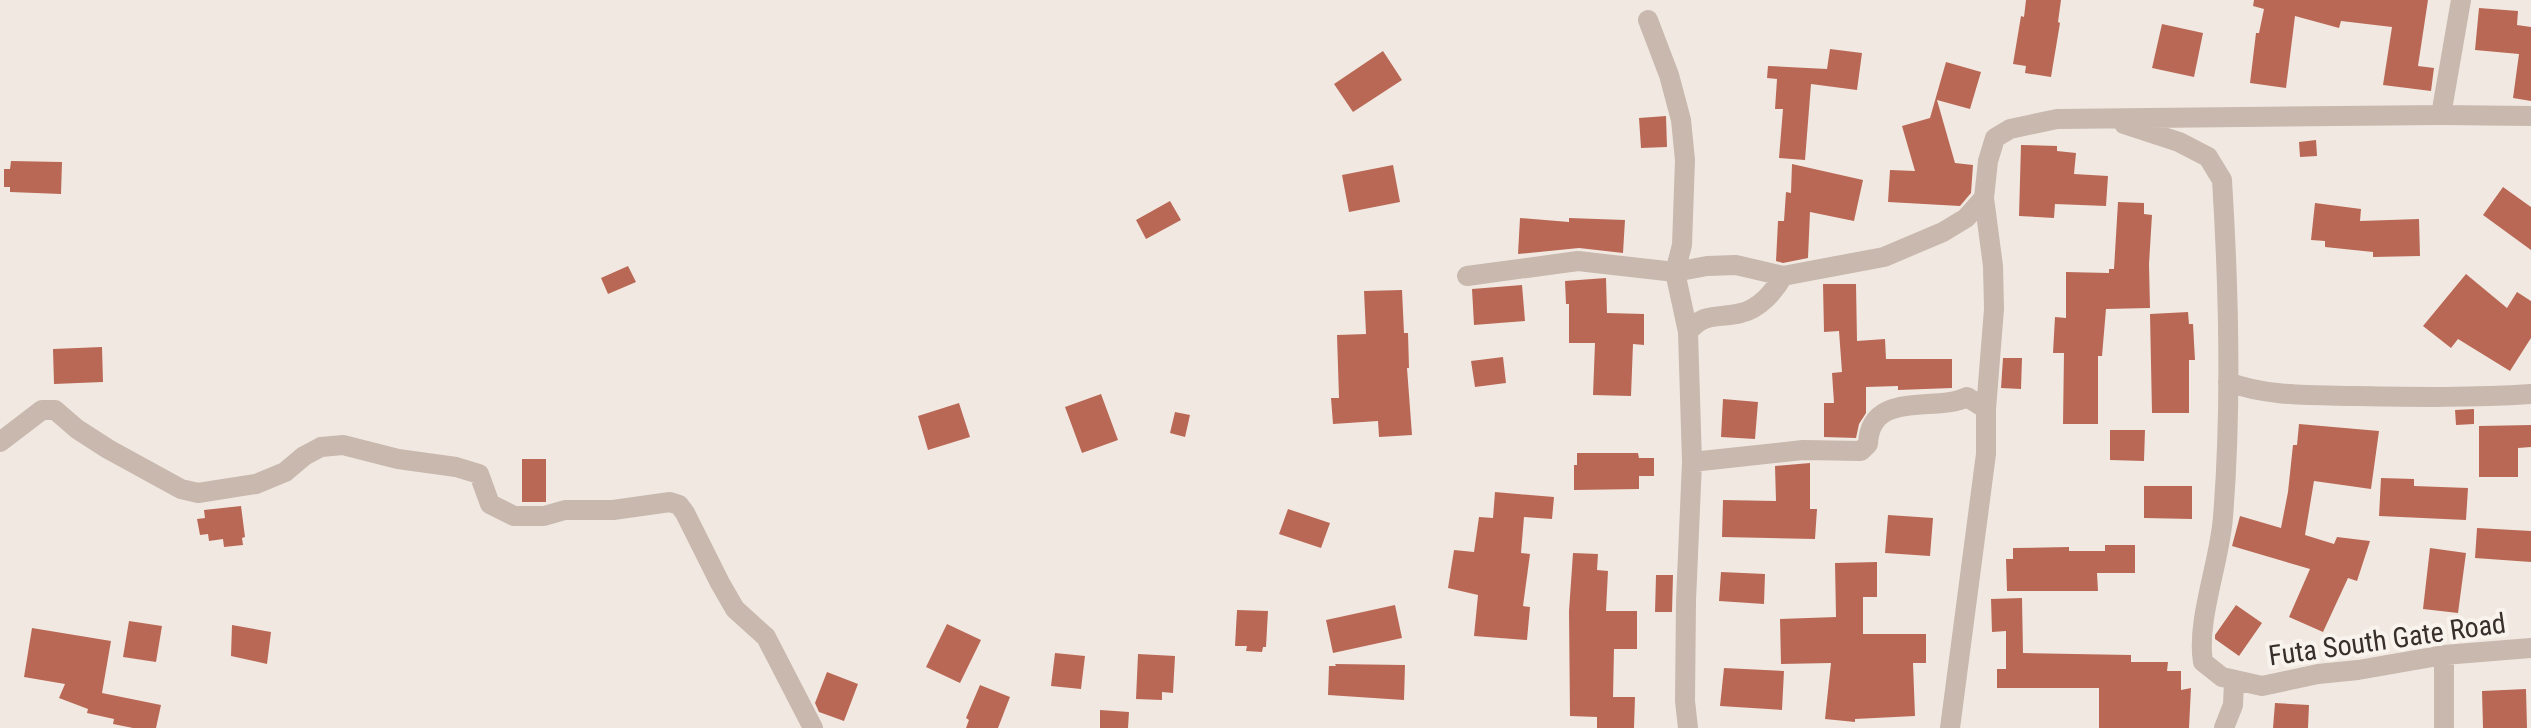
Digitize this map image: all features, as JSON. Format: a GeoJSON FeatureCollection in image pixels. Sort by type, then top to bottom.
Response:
{"type":"FeatureCollection","features":[{"type":"Feature","properties":{"kind":"street"},"geometry":{"type":"LineString","coordinates":[[2441,115],[2461,0]]}},
{"type":"Feature","properties":{"kind":"street"},"geometry":{"type":"LineString","coordinates":[[1648,20],[1669,75],[1681,120],[1685,160],[1682,245],[1675,272],[1688,332],[1692,462],[1686,601],[1685,701],[1688,728]]}},
{"type":"Feature","properties":{"kind":"street"},"geometry":{"type":"LineString","coordinates":[[1950,728],[1986,454],[1986,409],[1994,309],[1993,266],[1984,198],[1988,161],[1995,138],[2010,129],[2057,119],[2531,116]]}},
{"type":"Feature","properties":{"kind":"street","name":"Futa South Gate Road"},"geometry":{"type":"LineString","coordinates":[[2108,119],[2179,142],[2208,157],[2222,180],[2228,317],[2223,520],[2201,649],[2203,662],[2234,682],[2262,686],[2318,674],[2444,655],[2531,648]]}},
{"type":"Feature","properties":{"kind":"street"},"geometry":{"type":"LineString","coordinates":[[1467,276],[1578,261],[1675,272],[1736,265],[1783,276],[1884,257],[1943,232],[1966,218],[1984,198]]}},
{"type":"Feature","properties":{"kind":"street"},"geometry":{"type":"LineString","coordinates":[[1688,332],[1697,321],[1743,313],[1758,305],[1770,295],[1783,276]]}},
{"type":"Feature","properties":{"kind":"street"},"geometry":{"type":"LineString","coordinates":[[2228,382],[2246,389],[2304,395],[2531,394]]}},
{"type":"Feature","properties":{"kind":"street"},"geometry":{"type":"LineString","coordinates":[[1692,462],[1803,450],[1861,451],[1868,444],[1874,421],[1898,407],[1956,402],[1967,397],[1986,409]]}},
{"type":"Feature","properties":{"kind":"street"},"geometry":{"type":"LineString","coordinates":[[0,442],[42,410],[55,410],[108,449],[181,489],[198,493],[256,484],[285,472],[321,447],[343,445],[479,474],[490,504],[514,516],[544,516],[565,510],[613,510],[670,502],[679,505],[735,609],[766,637],[813,728]]}},
{"type":"Feature","properties":{"kind":"street"},"geometry":{"type":"LineString","coordinates":[[2444,655],[2444,728]]}},
{"type":"Feature","properties":{"kind":"street"},"geometry":{"type":"LineString","coordinates":[[2224,728],[2233,705],[2234,682]]}},
{"type":"Feature","properties":{"kind":"building"},"geometry":{"type":"Polygon","coordinates":[[[2026,0],[2061,0],[2051,77],[2025,73],[2026,66],[2013,64],[2026,0]]]}},
{"type":"Feature","properties":{"kind":"building"},"geometry":{"type":"Polygon","coordinates":[[[2254,0],[2428,0],[2418,66],[2434,68],[2431,91],[2383,85],[2392,27],[2341,21],[2339,28],[2295,16],[2286,88],[2250,83],[2256,33],[2259,33],[2264,9],[2253,6],[2254,0]]]}},
{"type":"Feature","properties":{"kind":"building"},"geometry":{"type":"Polygon","coordinates":[[[2479,8],[2518,11],[2517,25],[2531,27],[2531,101],[2513,98],[2519,54],[2475,50],[2479,8]]]}},
{"type":"Feature","properties":{"kind":"building"},"geometry":{"type":"Polygon","coordinates":[[[2162,24],[2203,33],[2194,77],[2152,68],[2162,24]]]}},
{"type":"Feature","properties":{"kind":"building"},"geometry":{"type":"Polygon","coordinates":[[[1830,49],[1862,53],[1857,90],[1811,84],[1805,160],[1779,158],[1783,109],[1775,109],[1777,79],[1767,78],[1768,66],[1827,69],[1830,49]]]}},
{"type":"Feature","properties":{"kind":"building"},"geometry":{"type":"Polygon","coordinates":[[[1383,51],[1402,80],[1353,112],[1334,84],[1383,51]]]}},
{"type":"Feature","properties":{"kind":"building"},"geometry":{"type":"Polygon","coordinates":[[[1946,62],[1981,72],[1970,109],[1937,100],[1955,163],[1973,165],[1971,193],[1960,206],[1888,202],[1890,170],[1915,171],[1902,126],[1930,118],[1946,62]]]}},
{"type":"Feature","properties":{"kind":"building"},"geometry":{"type":"Polygon","coordinates":[[[1666,116],[1667,147],[1641,148],[1639,118],[1666,116]]]}},
{"type":"Feature","properties":{"kind":"building"},"geometry":{"type":"Polygon","coordinates":[[[2316,140],[2317,156],[2300,157],[2299,142],[2316,140]]]}},
{"type":"Feature","properties":{"kind":"building"},"geometry":{"type":"Polygon","coordinates":[[[2021,145],[2057,146],[2057,151],[2076,153],[2074,174],[2108,176],[2106,206],[2055,204],[2054,218],[2019,216],[2021,145]]]}},
{"type":"Feature","properties":{"kind":"building"},"geometry":{"type":"Polygon","coordinates":[[[11,161],[62,162],[61,194],[10,192],[10,187],[4,187],[4,169],[10,169],[11,161]]]}},
{"type":"Feature","properties":{"kind":"building"},"geometry":{"type":"Polygon","coordinates":[[[1792,164],[1863,180],[1854,221],[1810,212],[1808,258],[1783,263],[1776,261],[1778,221],[1784,221],[1786,192],[1791,193],[1792,164]]]}},
{"type":"Feature","properties":{"kind":"building"},"geometry":{"type":"Polygon","coordinates":[[[1393,165],[1400,202],[1349,212],[1342,175],[1393,165]]]}},
{"type":"Feature","properties":{"kind":"building"},"geometry":{"type":"Polygon","coordinates":[[[2503,187],[2531,207],[2531,250],[2483,215],[2503,187]]]}},
{"type":"Feature","properties":{"kind":"building"},"geometry":{"type":"Polygon","coordinates":[[[1170,201],[1181,220],[1146,239],[1136,220],[1170,201]]]}},
{"type":"Feature","properties":{"kind":"building"},"geometry":{"type":"Polygon","coordinates":[[[2118,202],[2144,203],[2144,214],[2152,215],[2150,308],[2106,309],[2102,356],[2098,356],[2098,424],[2063,424],[2064,353],[2053,353],[2055,317],[2066,318],[2066,272],[2109,273],[2109,269],[2114,269],[2118,202]]]}},
{"type":"Feature","properties":{"kind":"building"},"geometry":{"type":"Polygon","coordinates":[[[2315,203],[2361,209],[2360,221],[2419,219],[2420,256],[2373,257],[2373,252],[2325,247],[2325,241],[2311,240],[2315,203]]]}},
{"type":"Feature","properties":{"kind":"building"},"geometry":{"type":"Polygon","coordinates":[[[1520,218],[1569,222],[1569,218],[1625,220],[1623,253],[1579,248],[1518,254],[1520,218]]]}},
{"type":"Feature","properties":{"kind":"building"},"geometry":{"type":"Polygon","coordinates":[[[628,266],[636,282],[608,294],[601,278],[628,266]]]}},
{"type":"Feature","properties":{"kind":"building"},"geometry":{"type":"Polygon","coordinates":[[[2466,274],[2507,308],[2517,292],[2531,301],[2531,338],[2510,371],[2458,339],[2451,348],[2423,326],[2466,274]]]}},
{"type":"Feature","properties":{"kind":"building"},"geometry":{"type":"Polygon","coordinates":[[[1606,278],[1607,313],[1644,314],[1644,345],[1633,344],[1631,396],[1593,395],[1595,343],[1569,343],[1569,304],[1566,304],[1565,281],[1606,278]]]}},
{"type":"Feature","properties":{"kind":"building"},"geometry":{"type":"Polygon","coordinates":[[[1823,284],[1856,284],[1857,341],[1885,339],[1886,359],[1952,359],[1952,388],[1898,390],[1898,386],[1866,387],[1866,413],[1859,424],[1856,438],[1824,437],[1824,403],[1834,403],[1832,373],[1842,372],[1839,331],[1824,332],[1823,284]]]}},
{"type":"Feature","properties":{"kind":"building"},"geometry":{"type":"Polygon","coordinates":[[[1522,285],[1525,321],[1474,325],[1472,289],[1522,285]]]}},
{"type":"Feature","properties":{"kind":"building"},"geometry":{"type":"Polygon","coordinates":[[[1402,290],[1404,333],[1408,333],[1412,435],[1379,437],[1378,421],[1333,424],[1331,398],[1339,398],[1337,335],[1366,334],[1364,291],[1402,290]]]}},
{"type":"Feature","properties":{"kind":"building"},"geometry":{"type":"Polygon","coordinates":[[[2188,312],[2189,324],[2193,324],[2195,360],[2189,360],[2189,413],[2152,413],[2150,314],[2188,312]]]}},
{"type":"Feature","properties":{"kind":"building"},"geometry":{"type":"Polygon","coordinates":[[[102,347],[103,382],[54,384],[53,349],[102,347]]]}},
{"type":"Feature","properties":{"kind":"building"},"geometry":{"type":"Polygon","coordinates":[[[1503,357],[1506,383],[1475,387],[1471,361],[1503,357]]]}},
{"type":"Feature","properties":{"kind":"building"},"geometry":{"type":"Polygon","coordinates":[[[2003,358],[2022,358],[2021,389],[2001,388],[2003,358]]]}},
{"type":"Feature","properties":{"kind":"building"},"geometry":{"type":"Polygon","coordinates":[[[1101,394],[1118,440],[1082,453],[1065,407],[1101,394]]]}},
{"type":"Feature","properties":{"kind":"building"},"geometry":{"type":"Polygon","coordinates":[[[1723,399],[1758,402],[1755,439],[1721,437],[1723,399]]]}},
{"type":"Feature","properties":{"kind":"building"},"geometry":{"type":"Polygon","coordinates":[[[959,403],[970,437],[928,450],[918,416],[959,403]]]}},
{"type":"Feature","properties":{"kind":"building"},"geometry":{"type":"Polygon","coordinates":[[[2474,409],[2474,424],[2456,425],[2455,410],[2474,409]]]}},
{"type":"Feature","properties":{"kind":"building"},"geometry":{"type":"Polygon","coordinates":[[[1175,412],[1190,415],[1185,437],[1170,433],[1175,412]]]}},
{"type":"Feature","properties":{"kind":"building"},"geometry":{"type":"Polygon","coordinates":[[[2299,424],[2379,431],[2371,489],[2314,481],[2305,535],[2334,544],[2337,537],[2370,541],[2357,581],[2348,578],[2323,632],[2289,617],[2310,569],[2232,546],[2240,516],[2281,528],[2299,424]]]}},
{"type":"Feature","properties":{"kind":"building"},"geometry":{"type":"Polygon","coordinates":[[[2531,425],[2531,447],[2518,448],[2518,477],[2479,477],[2479,426],[2531,425]]]}},
{"type":"Feature","properties":{"kind":"building"},"geometry":{"type":"Polygon","coordinates":[[[2110,430],[2145,430],[2144,461],[2110,460],[2110,430]]]}},
{"type":"Feature","properties":{"kind":"building"},"geometry":{"type":"Polygon","coordinates":[[[1577,453],[1638,453],[1639,458],[1654,458],[1654,476],[1639,476],[1639,489],[1574,490],[1577,453]]]}},
{"type":"Feature","properties":{"kind":"building"},"geometry":{"type":"Polygon","coordinates":[[[522,459],[546,459],[546,502],[522,502],[522,459]]]}},
{"type":"Feature","properties":{"kind":"building"},"geometry":{"type":"Polygon","coordinates":[[[1810,463],[1810,509],[1817,509],[1815,539],[1722,537],[1723,500],[1776,501],[1775,466],[1810,463]]]}},
{"type":"Feature","properties":{"kind":"building"},"geometry":{"type":"Polygon","coordinates":[[[2381,478],[2414,479],[2414,486],[2468,488],[2466,520],[2379,516],[2381,478]]]}},
{"type":"Feature","properties":{"kind":"building"},"geometry":{"type":"Polygon","coordinates":[[[2144,486],[2192,486],[2192,519],[2144,518],[2144,486]]]}},
{"type":"Feature","properties":{"kind":"building"},"geometry":{"type":"Polygon","coordinates":[[[1495,492],[1554,497],[1552,519],[1524,517],[1521,553],[1530,554],[1523,606],[1530,607],[1527,640],[1474,636],[1478,595],[1448,588],[1454,550],[1474,552],[1479,517],[1493,518],[1495,492]]]}},
{"type":"Feature","properties":{"kind":"building"},"geometry":{"type":"Polygon","coordinates":[[[241,506],[245,537],[242,538],[243,545],[224,547],[223,539],[209,541],[208,534],[200,535],[197,519],[205,518],[204,510],[241,506]]]}},
{"type":"Feature","properties":{"kind":"building"},"geometry":{"type":"Polygon","coordinates":[[[1288,509],[1330,523],[1321,548],[1279,534],[1288,509]]]}},
{"type":"Feature","properties":{"kind":"building"},"geometry":{"type":"Polygon","coordinates":[[[1888,515],[1933,518],[1930,556],[1885,553],[1888,515]]]}},
{"type":"Feature","properties":{"kind":"building"},"geometry":{"type":"Polygon","coordinates":[[[2477,528],[2531,531],[2531,562],[2475,558],[2477,528]]]}},
{"type":"Feature","properties":{"kind":"building"},"geometry":{"type":"Polygon","coordinates":[[[2105,545],[2135,545],[2135,573],[2097,573],[2098,591],[2007,591],[2006,559],[2013,559],[2013,548],[2069,547],[2069,551],[2105,551],[2105,545]]]}},
{"type":"Feature","properties":{"kind":"building"},"geometry":{"type":"Polygon","coordinates":[[[2430,548],[2466,553],[2458,613],[2423,609],[2430,548]]]}},
{"type":"Feature","properties":{"kind":"building"},"geometry":{"type":"Polygon","coordinates":[[[1573,553],[1598,554],[1597,570],[1608,571],[1606,611],[1637,611],[1637,649],[1614,649],[1613,697],[1635,697],[1634,728],[1597,728],[1597,717],[1570,716],[1569,611],[1573,553]]]}},
{"type":"Feature","properties":{"kind":"building"},"geometry":{"type":"Polygon","coordinates":[[[1877,562],[1877,597],[1863,597],[1863,634],[1926,634],[1926,663],[1913,663],[1915,716],[1855,719],[1855,722],[1825,719],[1831,663],[1781,664],[1780,619],[1836,617],[1835,563],[1877,562]]]}},
{"type":"Feature","properties":{"kind":"building"},"geometry":{"type":"Polygon","coordinates":[[[1721,572],[1765,574],[1764,604],[1719,601],[1721,572]]]}},
{"type":"Feature","properties":{"kind":"building"},"geometry":{"type":"Polygon","coordinates":[[[1656,575],[1673,575],[1672,612],[1655,612],[1656,575]]]}},
{"type":"Feature","properties":{"kind":"building"},"geometry":{"type":"Polygon","coordinates":[[[2022,598],[2023,653],[2131,655],[2131,662],[2168,662],[2167,671],[2181,671],[2181,690],[2191,688],[2189,728],[2099,728],[2099,688],[1997,688],[1997,669],[2006,669],[2006,631],[1992,632],[1991,599],[2022,598]]]}},
{"type":"Feature","properties":{"kind":"building"},"geometry":{"type":"Polygon","coordinates":[[[1395,605],[1402,638],[1333,653],[1326,620],[1395,605]]]}},
{"type":"Feature","properties":{"kind":"building"},"geometry":{"type":"Polygon","coordinates":[[[2236,605],[2262,623],[2239,656],[2215,639],[2236,605]]]}},
{"type":"Feature","properties":{"kind":"building"},"geometry":{"type":"Polygon","coordinates":[[[1237,610],[1268,611],[1266,647],[1262,652],[1246,651],[1247,646],[1235,646],[1237,610]]]}},
{"type":"Feature","properties":{"kind":"building"},"geometry":{"type":"Polygon","coordinates":[[[129,621],[162,626],[156,662],[123,657],[129,621]]]}},
{"type":"Feature","properties":{"kind":"building"},"geometry":{"type":"Polygon","coordinates":[[[947,624],[981,640],[960,683],[926,667],[947,624]]]}},
{"type":"Feature","properties":{"kind":"building"},"geometry":{"type":"Polygon","coordinates":[[[232,625],[271,632],[267,664],[231,656],[232,625]]]}},
{"type":"Feature","properties":{"kind":"building"},"geometry":{"type":"Polygon","coordinates":[[[32,628],[111,641],[102,693],[161,705],[156,728],[113,724],[114,719],[87,713],[88,709],[59,698],[65,684],[24,677],[32,628]]]}},
{"type":"Feature","properties":{"kind":"building"},"geometry":{"type":"Polygon","coordinates":[[[1055,653],[1085,656],[1081,689],[1051,686],[1055,653]]]}},
{"type":"Feature","properties":{"kind":"building"},"geometry":{"type":"Polygon","coordinates":[[[1138,654],[1175,656],[1173,693],[1162,692],[1162,700],[1136,699],[1138,654]]]}},
{"type":"Feature","properties":{"kind":"building"},"geometry":{"type":"Polygon","coordinates":[[[1405,665],[1404,700],[1328,695],[1329,666],[1405,665]]]}},
{"type":"Feature","properties":{"kind":"building"},"geometry":{"type":"Polygon","coordinates":[[[1724,668],[1784,671],[1782,710],[1720,706],[1724,668]]]}},
{"type":"Feature","properties":{"kind":"building"},"geometry":{"type":"Polygon","coordinates":[[[827,672],[858,684],[844,721],[819,712],[815,703],[827,672]]]}},
{"type":"Feature","properties":{"kind":"building"},"geometry":{"type":"Polygon","coordinates":[[[980,685],[1010,697],[998,728],[966,728],[969,720],[966,718],[980,685]]]}},
{"type":"Feature","properties":{"kind":"building"},"geometry":{"type":"Polygon","coordinates":[[[2526,689],[2527,728],[2483,728],[2482,691],[2526,689]]]}},
{"type":"Feature","properties":{"kind":"building"},"geometry":{"type":"Polygon","coordinates":[[[2275,703],[2309,705],[2308,728],[2273,728],[2275,703]]]}},
{"type":"Feature","properties":{"kind":"building"},"geometry":{"type":"Polygon","coordinates":[[[1100,710],[1129,712],[1128,728],[1100,728],[1100,710]]]}}]}
